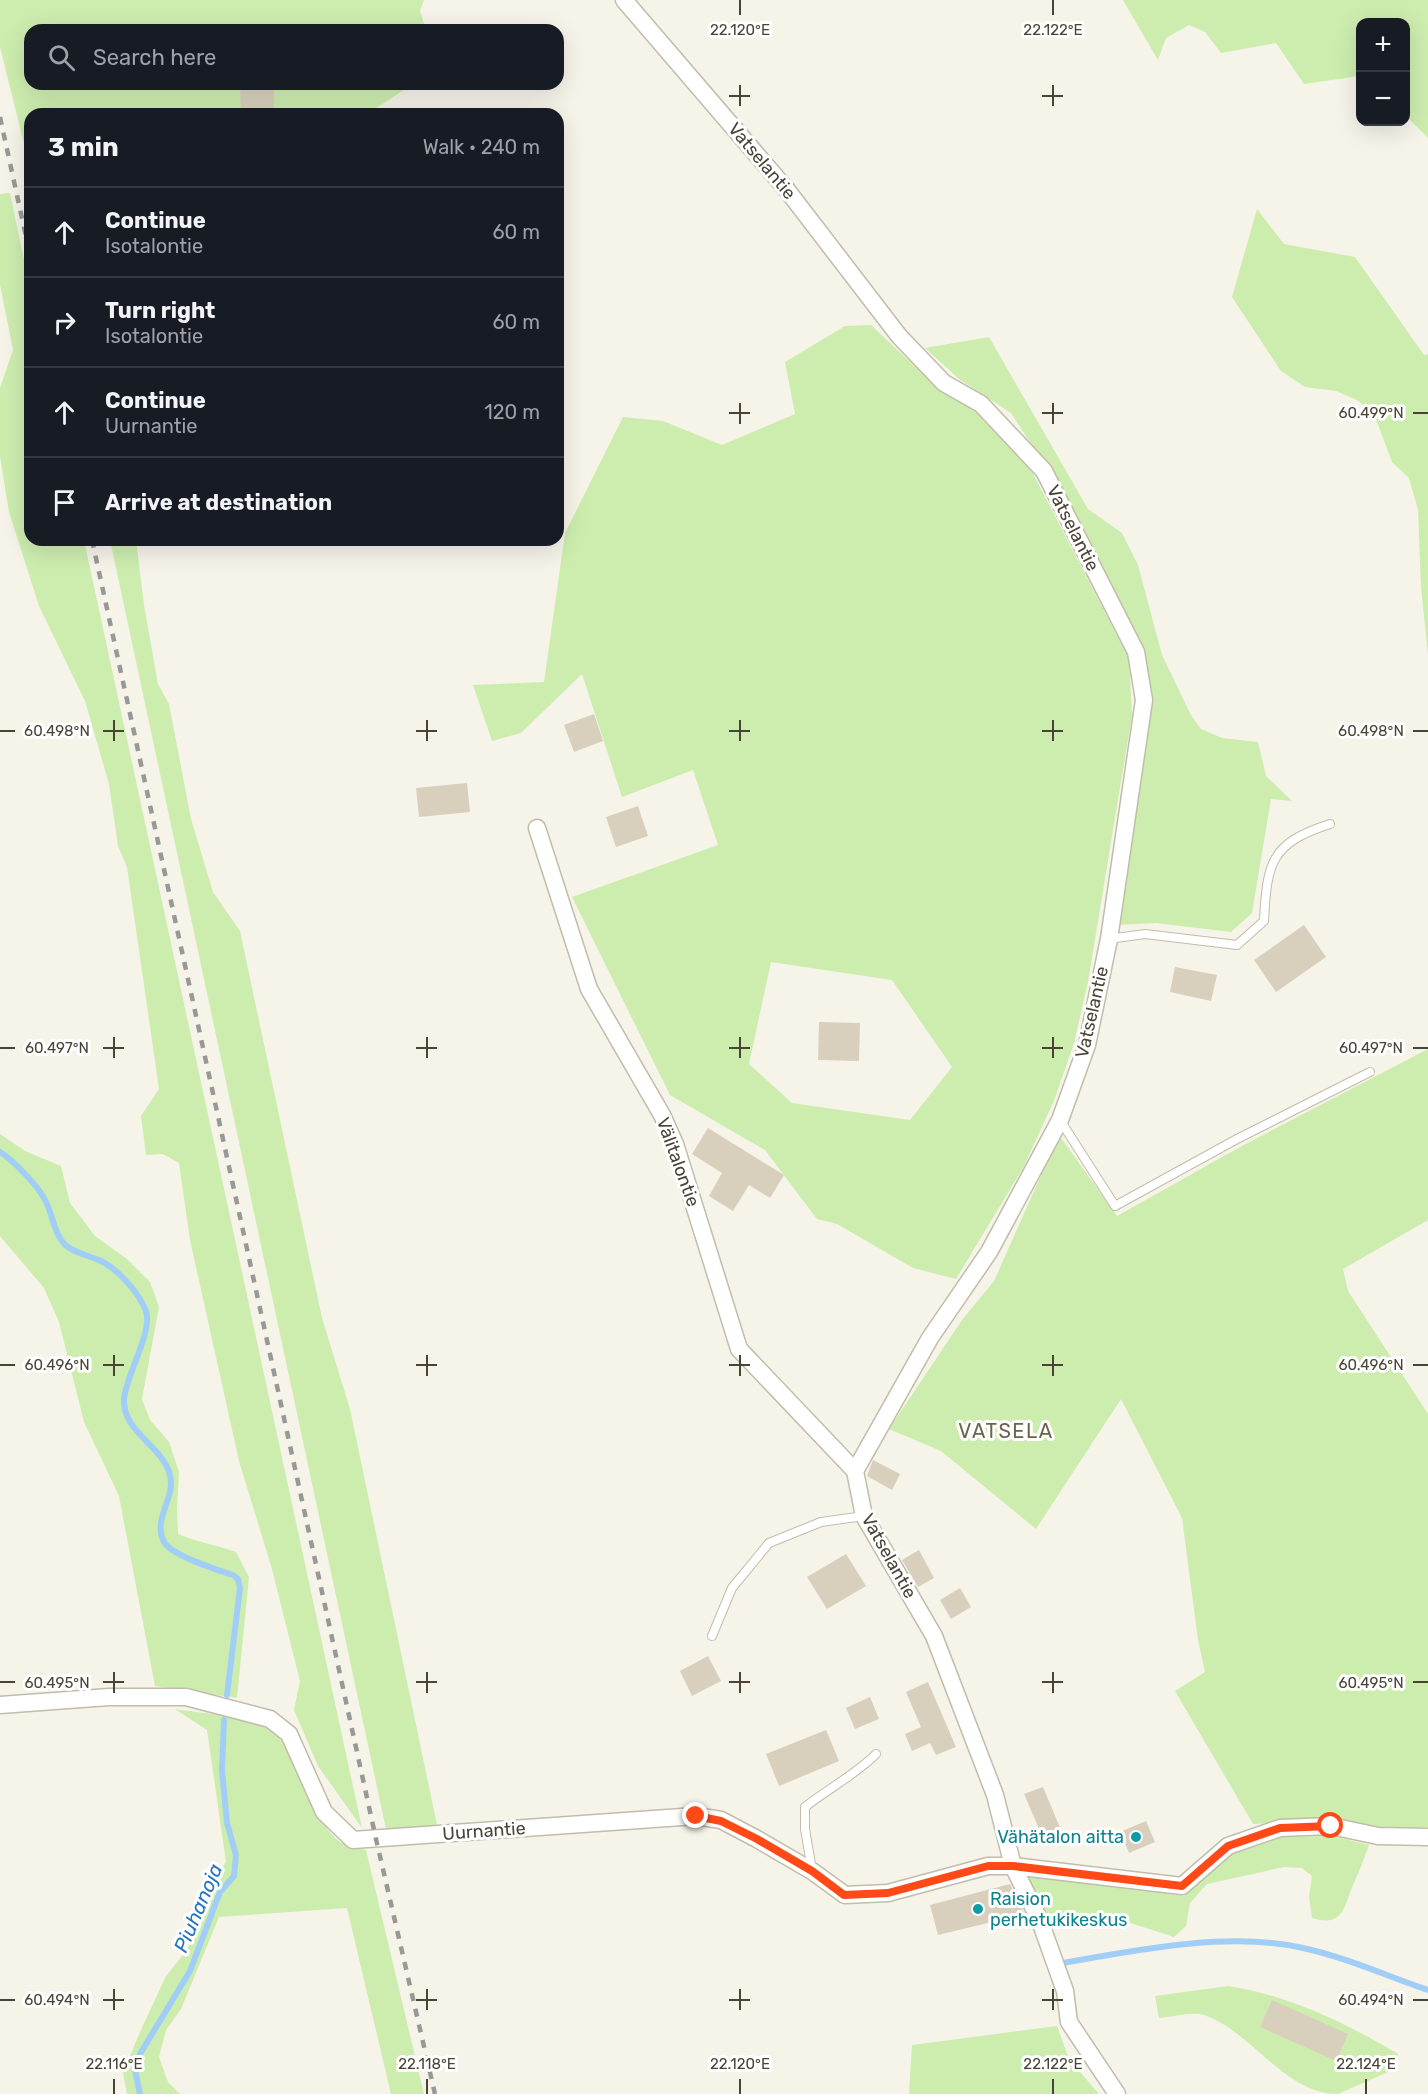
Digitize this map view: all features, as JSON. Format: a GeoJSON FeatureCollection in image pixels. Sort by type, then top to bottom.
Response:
{"type":"FeatureCollection","features":[{"type":"Feature","properties":{"kind":"street","name":"Vatselantie"},"geometry":{"type":"LineString","coordinates":[[624,0],[787,190],[899,336],[944,383],[981,404],[1044,471],[1136,652],[1143,700],[1109,939],[1087,1045],[1060,1120],[989,1252],[930,1338],[855,1472],[864,1516],[934,1636],[995,1795],[1013,1866],[1040,1921],[1065,1990],[1069,2022],[1117,2094]]}},
{"type":"Feature","properties":{"kind":"street","name":"Välitalontie"},"geometry":{"type":"LineString","coordinates":[[537,828],[589,989],[662,1115],[675,1144],[739,1349],[855,1472]]}},
{"type":"Feature","properties":{"kind":"street","name":"Uurnantie"},"geometry":{"type":"LineString","coordinates":[[0,1705],[109,1697],[186,1697],[270,1719],[289,1734],[324,1812],[353,1839],[696,1816],[721,1821],[812,1871],[844,1895],[888,1893],[988,1866],[1013,1866],[1182,1886],[1228,1846],[1280,1828],[1331,1826],[1378,1836],[1428,1837]]}},
{"type":"Feature","properties":{"kind":"lane"},"geometry":{"type":"LineString","coordinates":[[1109,939],[1145,934],[1238,945],[1264,921],[1266,878],[1280,851],[1300,834],[1330,824]]}},
{"type":"Feature","properties":{"kind":"lane"},"geometry":{"type":"LineString","coordinates":[[1060,1120],[1115,1206],[1237,1139],[1370,1072]]}},
{"type":"Feature","properties":{"kind":"lane"},"geometry":{"type":"LineString","coordinates":[[712,1636],[732,1588],[770,1544],[821,1522],[864,1516]]}},
{"type":"Feature","properties":{"kind":"lane"},"geometry":{"type":"LineString","coordinates":[[812,1871],[805,1829],[805,1807],[827,1789],[860,1770],[876,1754]]}},
{"type":"Feature","properties":{"kind":"green space"},"geometry":{"type":"Polygon","coordinates":[[[0,0],[424,0],[420,11],[424,24],[24,24],[24,90],[404,90],[376,108],[24,108],[24,144],[0,47],[0,0]]]}},
{"type":"Feature","properties":{"kind":"green space"},"geometry":{"type":"Polygon","coordinates":[[[1123,0],[1428,0],[1428,138],[1410,120],[1410,18],[1356,18],[1356,77],[1304,84],[1276,43],[1221,53],[1205,32],[1189,25],[1166,38],[1158,60],[1123,0]]]}},
{"type":"Feature","properties":{"kind":"green space"},"geometry":{"type":"Polygon","coordinates":[[[10,193],[24,260],[24,546],[85,546],[362,1828],[318,1766],[294,1710],[300,1681],[272,1569],[239,1461],[190,1240],[179,1163],[163,1154],[146,1155],[141,1116],[159,1089],[127,867],[118,846],[109,784],[85,701],[39,606],[9,512],[0,457],[0,388],[13,350],[0,285],[0,194],[10,193]]]}},
{"type":"Feature","properties":{"kind":"green space"},"geometry":{"type":"Polygon","coordinates":[[[1257,209],[1284,244],[1355,257],[1424,355],[1428,354],[1428,656],[1421,586],[1418,510],[1409,478],[1392,462],[1374,414],[1357,400],[1336,391],[1305,387],[1281,371],[1232,297],[1257,209]]]}},
{"type":"Feature","properties":{"kind":"green space"},"geometry":{"type":"Polygon","coordinates":[[[871,325],[924,375],[1000,430],[1027,462],[1129,659],[1132,715],[1088,982],[1074,1043],[1054,1101],[1023,1168],[956,1279],[913,1268],[837,1224],[817,1219],[765,1150],[670,1095],[572,897],[718,845],[693,770],[622,797],[582,674],[521,733],[492,741],[473,685],[544,682],[565,533],[623,417],[663,421],[722,445],[795,414],[785,362],[845,326],[871,325]],[[771,962],[749,1064],[792,1103],[910,1120],[952,1067],[892,980],[771,962]]]}},
{"type":"Feature","properties":{"kind":"green space"},"geometry":{"type":"Polygon","coordinates":[[[989,337],[1088,509],[1122,533],[1138,565],[1162,655],[1191,715],[1201,729],[1222,738],[1258,742],[1266,776],[1292,801],[1271,799],[1252,913],[1231,932],[1156,923],[1118,925],[1151,711],[1144,653],[1067,499],[1011,413],[959,379],[925,348],[989,337]]]}},
{"type":"Feature","properties":{"kind":"green space"},"geometry":{"type":"Polygon","coordinates":[[[111,546],[137,546],[144,605],[158,684],[169,704],[191,819],[213,892],[240,931],[322,1318],[350,1409],[437,1825],[386,1829],[111,546]]]}},
{"type":"Feature","properties":{"kind":"green space"},"geometry":{"type":"Polygon","coordinates":[[[1428,1049],[1428,1220],[1343,1269],[1348,1291],[1428,1414],[1428,1827],[1378,1829],[1330,1820],[1253,1824],[1175,1691],[1205,1672],[1198,1640],[1182,1518],[1121,1399],[1036,1529],[941,1451],[889,1429],[962,1320],[994,1281],[1059,1135],[1117,1216],[1240,1147],[1428,1049]]]}},
{"type":"Feature","properties":{"kind":"green space"},"geometry":{"type":"Polygon","coordinates":[[[0,1134],[25,1151],[61,1166],[70,1203],[95,1236],[127,1259],[150,1282],[159,1307],[142,1399],[150,1420],[169,1442],[179,1472],[178,1534],[236,1552],[249,1577],[237,1698],[155,1686],[119,1496],[84,1422],[59,1322],[44,1288],[0,1236],[0,1134]]]}},
{"type":"Feature","properties":{"kind":"green space"},"geometry":{"type":"Polygon","coordinates":[[[175,1709],[242,1719],[274,1732],[291,1757],[312,1804],[329,1831],[340,1842],[366,1850],[424,2094],[391,2094],[347,1908],[219,1917],[181,2009],[166,2030],[159,2057],[168,2082],[180,2094],[127,2094],[123,2073],[140,2032],[166,1976],[187,1950],[209,1887],[226,1862],[207,1730],[175,1709]]]}},
{"type":"Feature","properties":{"kind":"green space"},"geometry":{"type":"Polygon","coordinates":[[[1333,1836],[1369,1845],[1345,1907],[1337,1917],[1331,1920],[1312,1918],[1309,1897],[1312,1876],[1302,1868],[1284,1867],[1207,1884],[1190,1903],[1186,1926],[1174,1937],[1094,1914],[1061,1914],[1045,1917],[1022,1875],[1184,1896],[1230,1855],[1282,1837],[1333,1836]]]}},
{"type":"Feature","properties":{"kind":"green space"},"geometry":{"type":"Polygon","coordinates":[[[1228,1986],[1273,1996],[1337,2021],[1398,2054],[1395,2069],[1338,2094],[1319,2091],[1301,2084],[1238,2034],[1204,2015],[1188,2014],[1159,2018],[1155,1996],[1228,1986]]]}},
{"type":"Feature","properties":{"kind":"green space"},"geometry":{"type":"Polygon","coordinates":[[[1057,2026],[1069,2059],[1099,2094],[909,2094],[912,2045],[1057,2026]]]}},
{"type":"Feature","properties":{"kind":"building"},"geometry":{"type":"Polygon","coordinates":[[[240,90],[274,90],[274,108],[241,108],[240,90]]]}},
{"type":"Feature","properties":{"kind":"building"},"geometry":{"type":"Polygon","coordinates":[[[594,714],[603,741],[574,752],[564,725],[594,714]]]}},
{"type":"Feature","properties":{"kind":"building"},"geometry":{"type":"Polygon","coordinates":[[[467,783],[470,812],[419,817],[416,788],[467,783]]]}},
{"type":"Feature","properties":{"kind":"building"},"geometry":{"type":"Polygon","coordinates":[[[638,806],[648,836],[616,847],[606,817],[638,806]]]}},
{"type":"Feature","properties":{"kind":"building"},"geometry":{"type":"Polygon","coordinates":[[[1304,925],[1326,957],[1276,992],[1254,960],[1304,925]]]}},
{"type":"Feature","properties":{"kind":"building"},"geometry":{"type":"Polygon","coordinates":[[[1175,967],[1217,975],[1211,1001],[1170,992],[1175,967]]]}},
{"type":"Feature","properties":{"kind":"building"},"geometry":{"type":"Polygon","coordinates":[[[819,1022],[860,1023],[859,1061],[818,1060],[819,1022]]]}},
{"type":"Feature","properties":{"kind":"building"},"geometry":{"type":"Polygon","coordinates":[[[708,1128],[784,1175],[770,1198],[749,1185],[733,1211],[709,1196],[722,1173],[692,1154],[708,1128]]]}},
{"type":"Feature","properties":{"kind":"building"},"geometry":{"type":"Polygon","coordinates":[[[873,1460],[900,1474],[892,1490],[867,1476],[873,1460]]]}},
{"type":"Feature","properties":{"kind":"building"},"geometry":{"type":"Polygon","coordinates":[[[919,1550],[934,1578],[918,1587],[902,1560],[919,1550]]]}},
{"type":"Feature","properties":{"kind":"building"},"geometry":{"type":"Polygon","coordinates":[[[846,1554],[866,1586],[827,1609],[807,1577],[846,1554]]]}},
{"type":"Feature","properties":{"kind":"building"},"geometry":{"type":"Polygon","coordinates":[[[960,1588],[971,1607],[951,1619],[940,1600],[960,1588]]]}},
{"type":"Feature","properties":{"kind":"building"},"geometry":{"type":"Polygon","coordinates":[[[708,1656],[721,1681],[692,1696],[680,1671],[708,1656]]]}},
{"type":"Feature","properties":{"kind":"building"},"geometry":{"type":"Polygon","coordinates":[[[928,1682],[956,1747],[936,1755],[930,1743],[912,1751],[905,1734],[921,1727],[906,1692],[928,1682]]]}},
{"type":"Feature","properties":{"kind":"building"},"geometry":{"type":"Polygon","coordinates":[[[870,1697],[879,1719],[855,1729],[846,1708],[870,1697]]]}},
{"type":"Feature","properties":{"kind":"building"},"geometry":{"type":"Polygon","coordinates":[[[826,1730],[839,1761],[779,1786],[766,1754],[826,1730]]]}},
{"type":"Feature","properties":{"kind":"building"},"geometry":{"type":"Polygon","coordinates":[[[1043,1787],[1061,1830],[1043,1838],[1024,1794],[1043,1787]]]}},
{"type":"Feature","properties":{"kind":"building"},"geometry":{"type":"Polygon","coordinates":[[[1146,1821],[1155,1842],[1129,1853],[1120,1832],[1146,1821]]]}},
{"type":"Feature","properties":{"kind":"building","name":"Raision perhetukikeskus"},"geometry":{"type":"Polygon","coordinates":[[[1010,1884],[1025,1914],[938,1935],[930,1905],[1010,1884]]]}},
{"type":"Feature","properties":{"kind":"building"},"geometry":{"type":"Polygon","coordinates":[[[1272,2000],[1348,2034],[1336,2061],[1260,2027],[1272,2000]]]}},
{"type":"Feature","properties":{"kind":"waterway","name":"Piuhanoja"},"geometry":{"type":"LineString","coordinates":[[0,1152],[17,1166],[41,1193],[63,1242],[68,1247],[101,1261],[115,1270],[133,1290],[146,1311],[146,1330],[126,1389],[125,1411],[129,1421],[160,1456],[170,1475],[170,1492],[161,1525],[164,1542],[185,1557],[238,1579],[240,1588],[227,1695]]}},
{"type":"Feature","properties":{"kind":"waterway","name":"Piuhanoja"},"geometry":{"type":"LineString","coordinates":[[140,2094],[135,2070],[140,2054],[190,1971],[220,1892],[234,1876],[236,1855],[227,1823],[222,1770],[224,1720]]}},
{"type":"Feature","properties":{"kind":"waterway"},"geometry":{"type":"LineString","coordinates":[[1063,1963],[1183,1944],[1246,1941],[1275,1943],[1334,1956],[1428,1990]]}},
{"type":"Feature","properties":{"kind":"railway"},"geometry":{"type":"LineString","coordinates":[[0,117],[24,227]]}},
{"type":"Feature","properties":{"kind":"railway"},"geometry":{"type":"LineString","coordinates":[[93,546],[376,1839],[435,2094]]}},
{"type":"Feature","properties":{"kind":"place","name":"Vähätalon aitta"},"geometry":{"type":"Point","coordinates":[1136,1837]}},
{"type":"Feature","properties":{"kind":"place","name":"Raision perhetukikeskus"},"geometry":{"type":"Point","coordinates":[978,1909]}},
{"type":"Feature","properties":{"kind":"district","name":"VATSELA"},"geometry":{"type":"Point","coordinates":[1006,1431]}},
{"type":"Feature","properties":{"kind":"route"},"geometry":{"type":"LineString","coordinates":[[696,1816],[721,1821],[757,1839],[812,1871],[844,1895],[888,1893],[930,1884],[988,1866],[1013,1866],[1182,1886],[1228,1846],[1280,1828],[1331,1826]]}}]}
